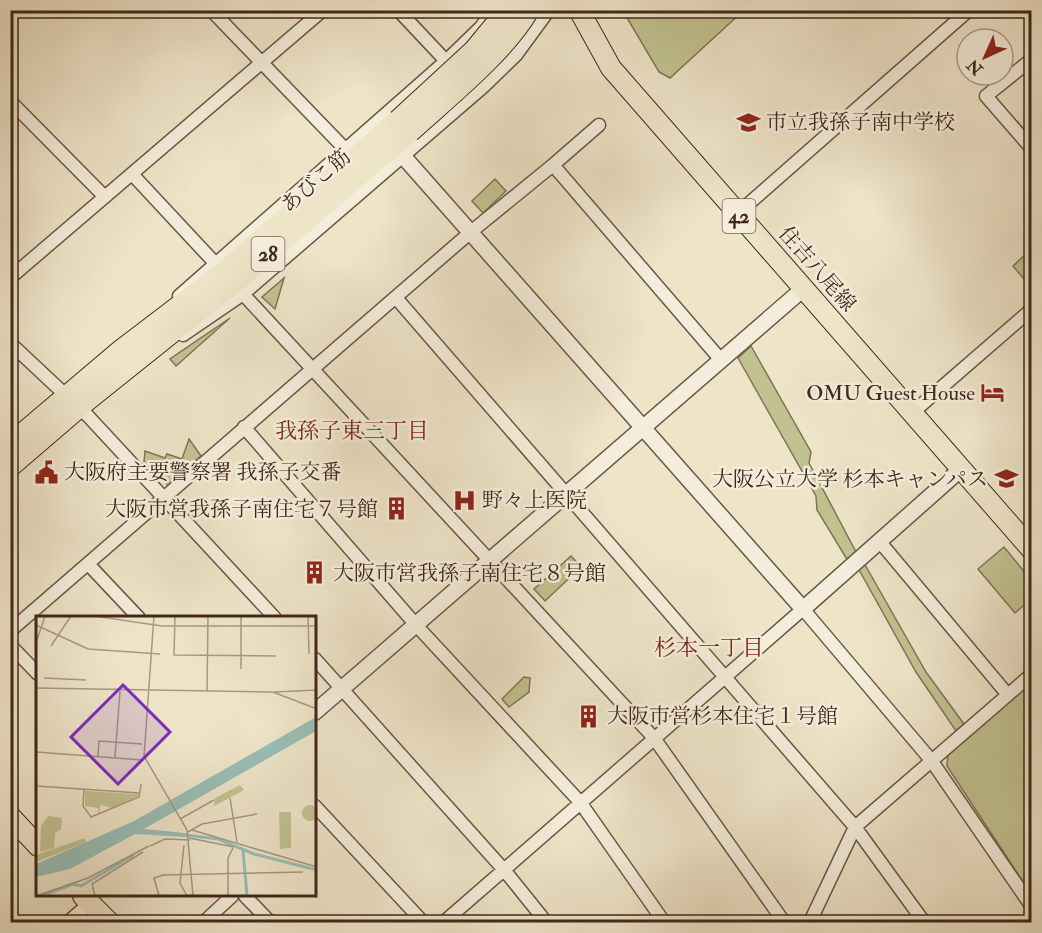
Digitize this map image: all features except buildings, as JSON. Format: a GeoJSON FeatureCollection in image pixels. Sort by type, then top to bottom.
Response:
{"type":"FeatureCollection","features":[{"type":"Feature","properties":{"kind":"main road","name":"あびこ筋"},"geometry":{"type":"LineString","coordinates":[[10,444],[73,401],[122,373],[233,284],[404,126],[474,50],[507,10]]}},
{"type":"Feature","properties":{"kind":"main road","name":"あびこ筋"},"geometry":{"type":"LineString","coordinates":[[10,467],[121,350],[222,273],[490,57],[522,24],[530,10]]}},
{"type":"Feature","properties":{"kind":"main road","name":"住吉八尾線"},"geometry":{"type":"LineString","coordinates":[[579,10],[611,68],[1032,550]]}},
{"type":"Feature","properties":{"kind":"main road"},"geometry":{"type":"LineString","coordinates":[[10,816],[36,844]]}},
{"type":"Feature","properties":{"kind":"main road"},"geometry":{"type":"LineString","coordinates":[[91,898],[109,922]]}},
{"type":"Feature","properties":{"kind":"street"},"geometry":{"type":"LineString","coordinates":[[211,10],[345,149]]}},
{"type":"Feature","properties":{"kind":"street"},"geometry":{"type":"LineString","coordinates":[[10,278],[323,10]]}},
{"type":"Feature","properties":{"kind":"street"},"geometry":{"type":"LineString","coordinates":[[398,10],[446,61]]}},
{"type":"Feature","properties":{"kind":"street"},"geometry":{"type":"LineString","coordinates":[[121,350],[214,262],[446,61],[481,27],[493,10]]}},
{"type":"Feature","properties":{"kind":"street"},"geometry":{"type":"LineString","coordinates":[[122,373],[243,294],[483,87],[516,55],[549,10]]}},
{"type":"Feature","properties":{"kind":"street"},"geometry":{"type":"LineString","coordinates":[[737,214],[969,10]]}},
{"type":"Feature","properties":{"kind":"street"},"geometry":{"type":"LineString","coordinates":[[481,27],[488,42],[499,52],[516,55]]}},
{"type":"Feature","properties":{"kind":"street"},"geometry":{"type":"LineString","coordinates":[[1032,59],[986,96],[1032,149]]}},
{"type":"Feature","properties":{"kind":"street"},"geometry":{"type":"LineString","coordinates":[[10,101],[105,197]]}},
{"type":"Feature","properties":{"kind":"street"},"geometry":{"type":"LineString","coordinates":[[10,630],[89,565],[244,427],[397,299],[472,231],[599,125]]}},
{"type":"Feature","properties":{"kind":"street"},"geometry":{"type":"LineString","coordinates":[[403,156],[472,231],[803,609],[931,760],[1032,908]]}},
{"type":"Feature","properties":{"kind":"street"},"geometry":{"type":"LineString","coordinates":[[553,165],[721,360]]}},
{"type":"Feature","properties":{"kind":"street"},"geometry":{"type":"LineString","coordinates":[[132,174],[214,262]]}},
{"type":"Feature","properties":{"kind":"street"},"geometry":{"type":"LineString","coordinates":[[316,711],[803,290]]}},
{"type":"Feature","properties":{"kind":"street"},"geometry":{"type":"LineString","coordinates":[[243,294],[654,738],[783,922]]}},
{"type":"Feature","properties":{"kind":"street"},"geometry":{"type":"LineString","coordinates":[[397,299],[855,828],[924,922]]}},
{"type":"Feature","properties":{"kind":"street"},"geometry":{"type":"LineString","coordinates":[[912,413],[1032,309]]}},
{"type":"Feature","properties":{"kind":"street"},"geometry":{"type":"LineString","coordinates":[[10,343],[73,401],[273,616]]}},
{"type":"Feature","properties":{"kind":"street"},"geometry":{"type":"LineString","coordinates":[[244,427],[416,625],[580,802],[664,922]]}},
{"type":"Feature","properties":{"kind":"street"},"geometry":{"type":"LineString","coordinates":[[444,922],[505,871],[580,802],[961,469]]}},
{"type":"Feature","properties":{"kind":"street"},"geometry":{"type":"LineString","coordinates":[[880,542],[1008,695]]}},
{"type":"Feature","properties":{"kind":"street"},"geometry":{"type":"LineString","coordinates":[[89,565],[137,616]]}},
{"type":"Feature","properties":{"kind":"street"},"geometry":{"type":"LineString","coordinates":[[10,645],[36,672]]}},
{"type":"Feature","properties":{"kind":"street"},"geometry":{"type":"LineString","coordinates":[[316,660],[344,688],[505,871],[546,922]]}},
{"type":"Feature","properties":{"kind":"street"},"geometry":{"type":"LineString","coordinates":[[810,922],[855,828],[1032,674]]}},
{"type":"Feature","properties":{"kind":"street"},"geometry":{"type":"LineString","coordinates":[[316,807],[423,922]]}},
{"type":"Feature","properties":{"kind":"street"},"geometry":{"type":"LineString","coordinates":[[204,922],[231,897]]}},
{"type":"Feature","properties":{"kind":"street"},"geometry":{"type":"LineString","coordinates":[[246,897],[270,922]]}},
{"type":"Feature","properties":{"kind":"street"},"geometry":{"type":"LineString","coordinates":[[68,922],[91,898]]}},
{"type":"Feature","properties":{"kind":"green space"},"geometry":{"type":"Polygon","coordinates":[[[623,11],[743,11],[670,78],[659,72],[623,11]]]}},
{"type":"Feature","properties":{"kind":"green space"},"geometry":{"type":"Polygon","coordinates":[[[495,179],[506,191],[483,213],[472,201],[495,179]]]}},
{"type":"Feature","properties":{"kind":"green space"},"geometry":{"type":"Polygon","coordinates":[[[1031,249],[1031,283],[1029,285],[1013,266],[1031,249]]]}},
{"type":"Feature","properties":{"kind":"green space"},"geometry":{"type":"Polygon","coordinates":[[[284,278],[275,309],[262,297],[284,278]]]}},
{"type":"Feature","properties":{"kind":"green space"},"geometry":{"type":"Polygon","coordinates":[[[230,318],[176,366],[170,359],[230,318]]]}},
{"type":"Feature","properties":{"kind":"green space"},"geometry":{"type":"Polygon","coordinates":[[[751,346],[811,452],[809,463],[856,552],[848,561],[817,510],[816,496],[738,358],[751,346]]]}},
{"type":"Feature","properties":{"kind":"green space"},"geometry":{"type":"Polygon","coordinates":[[[189,439],[201,456],[168,485],[144,462],[145,451],[165,458],[167,454],[182,459],[189,439]]]}},
{"type":"Feature","properties":{"kind":"green space"},"geometry":{"type":"Polygon","coordinates":[[[1004,547],[1031,580],[1031,599],[1015,613],[978,569],[1004,547]]]}},
{"type":"Feature","properties":{"kind":"green space"},"geometry":{"type":"Polygon","coordinates":[[[571,556],[581,567],[545,601],[534,589],[571,556]]]}},
{"type":"Feature","properties":{"kind":"green space"},"geometry":{"type":"Polygon","coordinates":[[[864,563],[926,672],[964,724],[956,731],[916,672],[858,568],[864,563]]]}},
{"type":"Feature","properties":{"kind":"green space"},"geometry":{"type":"Polygon","coordinates":[[[524,677],[530,678],[529,692],[509,707],[502,699],[524,677]]]}},
{"type":"Feature","properties":{"kind":"green space"},"geometry":{"type":"Polygon","coordinates":[[[1031,680],[1031,894],[947,766],[948,754],[1031,680]]]}},
{"type":"Feature","properties":{"kind":"place","name":"市立我孫子南中学校"},"geometry":{"type":"Point","coordinates":[748,122]}},
{"type":"Feature","properties":{"kind":"place","name":"OMU Guest House"},"geometry":{"type":"Point","coordinates":[993,393]}},
{"type":"Feature","properties":{"kind":"place","name":"大阪府主要警察署 我孫子交番"},"geometry":{"type":"Point","coordinates":[46,472]}},
{"type":"Feature","properties":{"kind":"place","name":"大阪公立大学 杉本キャンパス"},"geometry":{"type":"Point","coordinates":[1006,479]}},
{"type":"Feature","properties":{"kind":"place","name":"野々上医院"},"geometry":{"type":"Point","coordinates":[464,500]}},
{"type":"Feature","properties":{"kind":"place","name":"大阪市営我孫子南住宅７号館"},"geometry":{"type":"Point","coordinates":[396,509]}},
{"type":"Feature","properties":{"kind":"place","name":"大阪市営我孫子南住宅８号館"},"geometry":{"type":"Point","coordinates":[315,573]}},
{"type":"Feature","properties":{"kind":"place","name":"大阪市営杉本住宅１号館"},"geometry":{"type":"Point","coordinates":[589,716]}},
{"type":"Feature","properties":{"kind":"district","name":"我孫子東三丁目"},"geometry":{"type":"Point","coordinates":[352,431]}},
{"type":"Feature","properties":{"kind":"district","name":"杉本一丁目"},"geometry":{"type":"Point","coordinates":[709,648]}}]}
